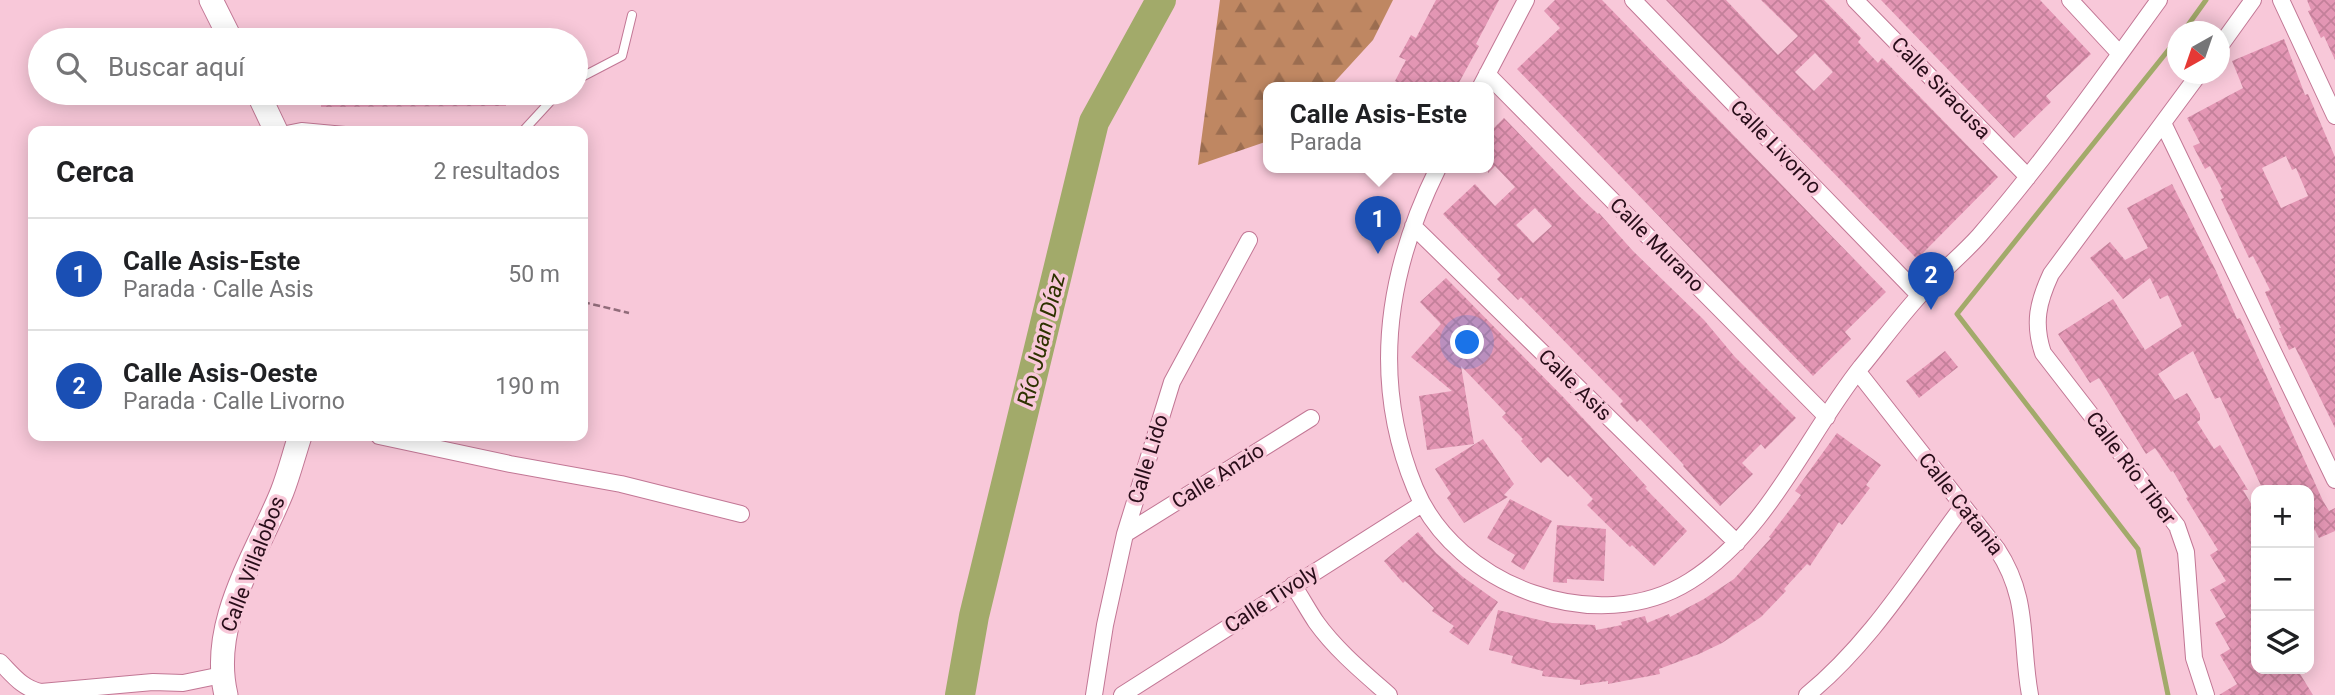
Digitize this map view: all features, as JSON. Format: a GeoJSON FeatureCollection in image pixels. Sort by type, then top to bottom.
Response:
{"type":"FeatureCollection","features":[{"type":"Feature","properties":{"kind":"main road"},"geometry":{"type":"LineString","coordinates":[[211,0],[226,28]]}},
{"type":"Feature","properties":{"kind":"main road"},"geometry":{"type":"LineString","coordinates":[[264,105],[274,126]]}},
{"type":"Feature","properties":{"kind":"main road","name":"Calle Villalobos"},"geometry":{"type":"LineString","coordinates":[[224,685],[222,645],[232,608],[255,548],[282,491],[298,441]]}},
{"type":"Feature","properties":{"kind":"street"},"geometry":{"type":"LineString","coordinates":[[1484,81],[1526,0]]}},
{"type":"Feature","properties":{"kind":"street","name":"Calle Livorno"},"geometry":{"type":"LineString","coordinates":[[1633,0],[1919,295]]}},
{"type":"Feature","properties":{"kind":"street","name":"Calle Siracusa"},"geometry":{"type":"LineString","coordinates":[[1855,0],[2028,177]]}},
{"type":"Feature","properties":{"kind":"street"},"geometry":{"type":"LineString","coordinates":[[2070,0],[2120,54]]}},
{"type":"Feature","properties":{"kind":"street"},"geometry":{"type":"LineString","coordinates":[[1436,173],[1402,254],[1391,313],[1391,401],[1402,456],[1422,505],[1466,555],[1518,589],[1574,604],[1615,605],[1657,596],[1687,583],[1714,565],[1737,543],[1787,476],[1858,372],[1919,295],[1976,239],[2028,177],[2061,136],[2159,0]]}},
{"type":"Feature","properties":{"kind":"street"},"geometry":{"type":"LineString","coordinates":[[2230,32],[2253,0]]}},
{"type":"Feature","properties":{"kind":"street"},"geometry":{"type":"LineString","coordinates":[[2281,0],[2335,116]]}},
{"type":"Feature","properties":{"kind":"street"},"geometry":{"type":"LineString","coordinates":[[2192,84],[2163,123],[2335,480]]}},
{"type":"Feature","properties":{"kind":"street","name":"Calle Murano"},"geometry":{"type":"LineString","coordinates":[[1494,91],[1827,417]]}},
{"type":"Feature","properties":{"kind":"street","name":"Calle Río Tiber"},"geometry":{"type":"LineString","coordinates":[[2163,123],[2051,274],[2041,295],[2036,320],[2043,353],[2164,508],[2182,538],[2189,576],[2192,650],[2197,674],[2206,695]]}},
{"type":"Feature","properties":{"kind":"street","name":"Calle Asis"},"geometry":{"type":"LineString","coordinates":[[1413,226],[1737,543]]}},
{"type":"Feature","properties":{"kind":"street","name":"Calle Lido"},"geometry":{"type":"LineString","coordinates":[[1094,695],[1105,625],[1125,534],[1172,382],[1249,240]]}},
{"type":"Feature","properties":{"kind":"street","name":"Calle Catania"},"geometry":{"type":"LineString","coordinates":[[1858,372],[2009,567],[2022,608],[2030,695]]}},
{"type":"Feature","properties":{"kind":"street","name":"Calle Anzio"},"geometry":{"type":"LineString","coordinates":[[1125,534],[1311,418]]}},
{"type":"Feature","properties":{"kind":"street"},"geometry":{"type":"LineString","coordinates":[[402,441],[621,484],[741,514]]}},
{"type":"Feature","properties":{"kind":"street","name":"Calle Tivoly"},"geometry":{"type":"LineString","coordinates":[[1122,695],[1422,505]]}},
{"type":"Feature","properties":{"kind":"street"},"geometry":{"type":"LineString","coordinates":[[1807,695],[1829,678],[1858,647],[1963,506]]}},
{"type":"Feature","properties":{"kind":"street"},"geometry":{"type":"LineString","coordinates":[[1293,585],[1332,641],[1389,695]]}},
{"type":"Feature","properties":{"kind":"street"},"geometry":{"type":"LineString","coordinates":[[0,662],[21,684],[41,692],[153,682],[224,685]]}},
{"type":"Feature","properties":{"kind":"lane"},"geometry":{"type":"LineString","coordinates":[[588,74],[622,56],[632,15]]}},
{"type":"Feature","properties":{"kind":"lane"},"geometry":{"type":"LineString","coordinates":[[528,126],[547,105]]}},
{"type":"Feature","properties":{"kind":"path"},"geometry":{"type":"LineString","coordinates":[[588,303],[629,313]]}},
{"type":"Feature","properties":{"kind":"green space"},"geometry":{"type":"Polygon","coordinates":[[[1220,0],[1393,0],[1373,40],[1334,82],[1263,82],[1263,143],[1198,165],[1220,0]]]}},
{"type":"Feature","properties":{"kind":"building"},"geometry":{"type":"Polygon","coordinates":[[[1436,0],[1499,0],[1459,82],[1395,81],[1406,60],[1399,57],[1411,35],[1416,38],[1436,0]]]}},
{"type":"Feature","properties":{"kind":"building"},"geometry":{"type":"Polygon","coordinates":[[[1555,0],[1602,0],[1886,292],[1845,332],[1851,339],[1813,376],[1517,69],[1560,28],[1544,11],[1555,0]]]}},
{"type":"Feature","properties":{"kind":"building"},"geometry":{"type":"Polygon","coordinates":[[[1666,0],[1726,0],[1778,55],[1798,36],[1761,0],[1824,0],[1861,38],[1858,42],[1878,63],[1882,58],[1998,177],[1917,259],[1666,0]],[[1815,53],[1795,72],[1814,91],[1833,72],[1815,53]]]}},
{"type":"Feature","properties":{"kind":"building"},"geometry":{"type":"Polygon","coordinates":[[[1881,0],[2040,0],[2091,54],[2046,96],[2051,102],[2014,138],[1881,0]]]}},
{"type":"Feature","properties":{"kind":"building"},"geometry":{"type":"Polygon","coordinates":[[[2307,0],[2335,0],[2335,60],[2308,11],[2311,10],[2307,0]]]}},
{"type":"Feature","properties":{"kind":"building"},"geometry":{"type":"Polygon","coordinates":[[[2284,39],[2305,95],[2308,94],[2335,157],[2335,428],[2295,347],[2289,350],[2265,292],[2270,290],[2253,256],[2249,258],[2221,199],[2224,198],[2220,190],[2222,189],[2210,166],[2205,169],[2193,146],[2200,143],[2187,118],[2243,88],[2232,61],[2284,39]],[[2286,156],[2262,168],[2281,208],[2308,196],[2296,168],[2292,170],[2286,156]]]}},
{"type":"Feature","properties":{"kind":"building"},"geometry":{"type":"Polygon","coordinates":[[[321,105],[506,105],[506,106],[321,105]]]}},
{"type":"Feature","properties":{"kind":"building"},"geometry":{"type":"Polygon","coordinates":[[[1504,118],[1704,320],[1735,357],[1796,418],[1765,449],[1761,444],[1742,463],[1753,474],[1720,506],[1684,465],[1640,419],[1637,422],[1620,404],[1623,401],[1521,297],[1518,300],[1497,279],[1501,275],[1443,214],[1475,184],[1495,206],[1515,187],[1495,166],[1494,128],[1504,118]],[[1535,208],[1516,225],[1533,243],[1552,226],[1535,208]]]}},
{"type":"Feature","properties":{"kind":"building"},"geometry":{"type":"Polygon","coordinates":[[[2172,184],[2237,319],[2240,318],[2323,501],[2329,511],[2335,508],[2335,531],[2319,538],[2314,531],[2314,485],[2261,485],[2220,397],[2215,399],[2193,351],[2158,374],[2175,400],[2187,393],[2200,414],[2200,420],[2197,422],[2214,449],[2220,445],[2248,490],[2243,490],[2251,504],[2251,674],[2300,674],[2313,695],[2219,695],[2237,684],[2220,655],[2230,649],[2215,623],[2226,617],[2210,590],[2226,581],[2210,555],[2218,550],[2173,471],[2171,472],[2155,448],[2146,454],[2099,378],[2090,383],[2058,334],[2113,299],[2145,350],[2182,326],[2168,295],[2160,299],[2150,278],[2123,299],[2090,258],[2110,242],[2125,260],[2148,248],[2127,208],[2172,184]]]}},
{"type":"Feature","properties":{"kind":"building"},"geometry":{"type":"Polygon","coordinates":[[[1446,278],[1565,399],[1687,531],[1654,566],[1632,545],[1630,547],[1587,505],[1593,499],[1570,475],[1568,477],[1548,457],[1541,463],[1502,417],[1506,413],[1461,366],[1474,444],[1427,450],[1419,396],[1452,391],[1411,357],[1441,324],[1420,302],[1446,278]]]}},
{"type":"Feature","properties":{"kind":"building"},"geometry":{"type":"Polygon","coordinates":[[[1945,351],[1958,367],[1919,398],[1906,381],[1945,351]]]}},
{"type":"Feature","properties":{"kind":"building"},"geometry":{"type":"Polygon","coordinates":[[[1837,433],[1881,465],[1866,485],[1870,488],[1842,525],[1839,522],[1810,566],[1807,564],[1761,617],[1722,643],[1659,669],[1660,674],[1608,684],[1608,681],[1580,685],[1580,680],[1542,676],[1543,671],[1511,663],[1513,656],[1489,650],[1498,610],[1552,623],[1595,625],[1596,630],[1622,625],[1621,622],[1645,616],[1647,623],[1669,614],[1670,617],[1704,599],[1734,579],[1771,538],[1769,537],[1801,495],[1795,491],[1837,433]]]}},
{"type":"Feature","properties":{"kind":"building"},"geometry":{"type":"Polygon","coordinates":[[[1483,439],[1514,484],[1504,495],[1508,497],[1464,523],[1447,498],[1451,494],[1435,469],[1483,439]]]}},
{"type":"Feature","properties":{"kind":"building"},"geometry":{"type":"Polygon","coordinates":[[[1510,499],[1552,521],[1524,570],[1511,562],[1515,555],[1487,538],[1510,499]]]}},
{"type":"Feature","properties":{"kind":"building"},"geometry":{"type":"Polygon","coordinates":[[[1557,525],[1606,529],[1604,581],[1567,579],[1567,583],[1553,582],[1557,525]]]}},
{"type":"Feature","properties":{"kind":"building"},"geometry":{"type":"Polygon","coordinates":[[[1418,532],[1436,553],[1463,577],[1498,602],[1468,645],[1449,632],[1454,626],[1432,611],[1434,608],[1405,581],[1403,583],[1384,561],[1418,532]]]}},
{"type":"Feature","properties":{"kind":"waterway","name":"Río Juan Díaz"},"geometry":{"type":"LineString","coordinates":[[960,695],[974,616],[1094,122],[1161,0]]}},
{"type":"Feature","properties":{"kind":"waterway"},"geometry":{"type":"LineString","coordinates":[[2191,21],[2206,0]]}},
{"type":"Feature","properties":{"kind":"waterway"},"geometry":{"type":"LineString","coordinates":[[2167,52],[1957,314],[2138,549],[2168,695]]}},
{"type":"Feature","properties":{"kind":"place","name":"Calle Asis-Este"},"geometry":{"type":"Point","coordinates":[1378,254]}},
{"type":"Feature","properties":{"kind":"place","name":"Calle Asis-Oeste"},"geometry":{"type":"Point","coordinates":[1931,310]}}]}
